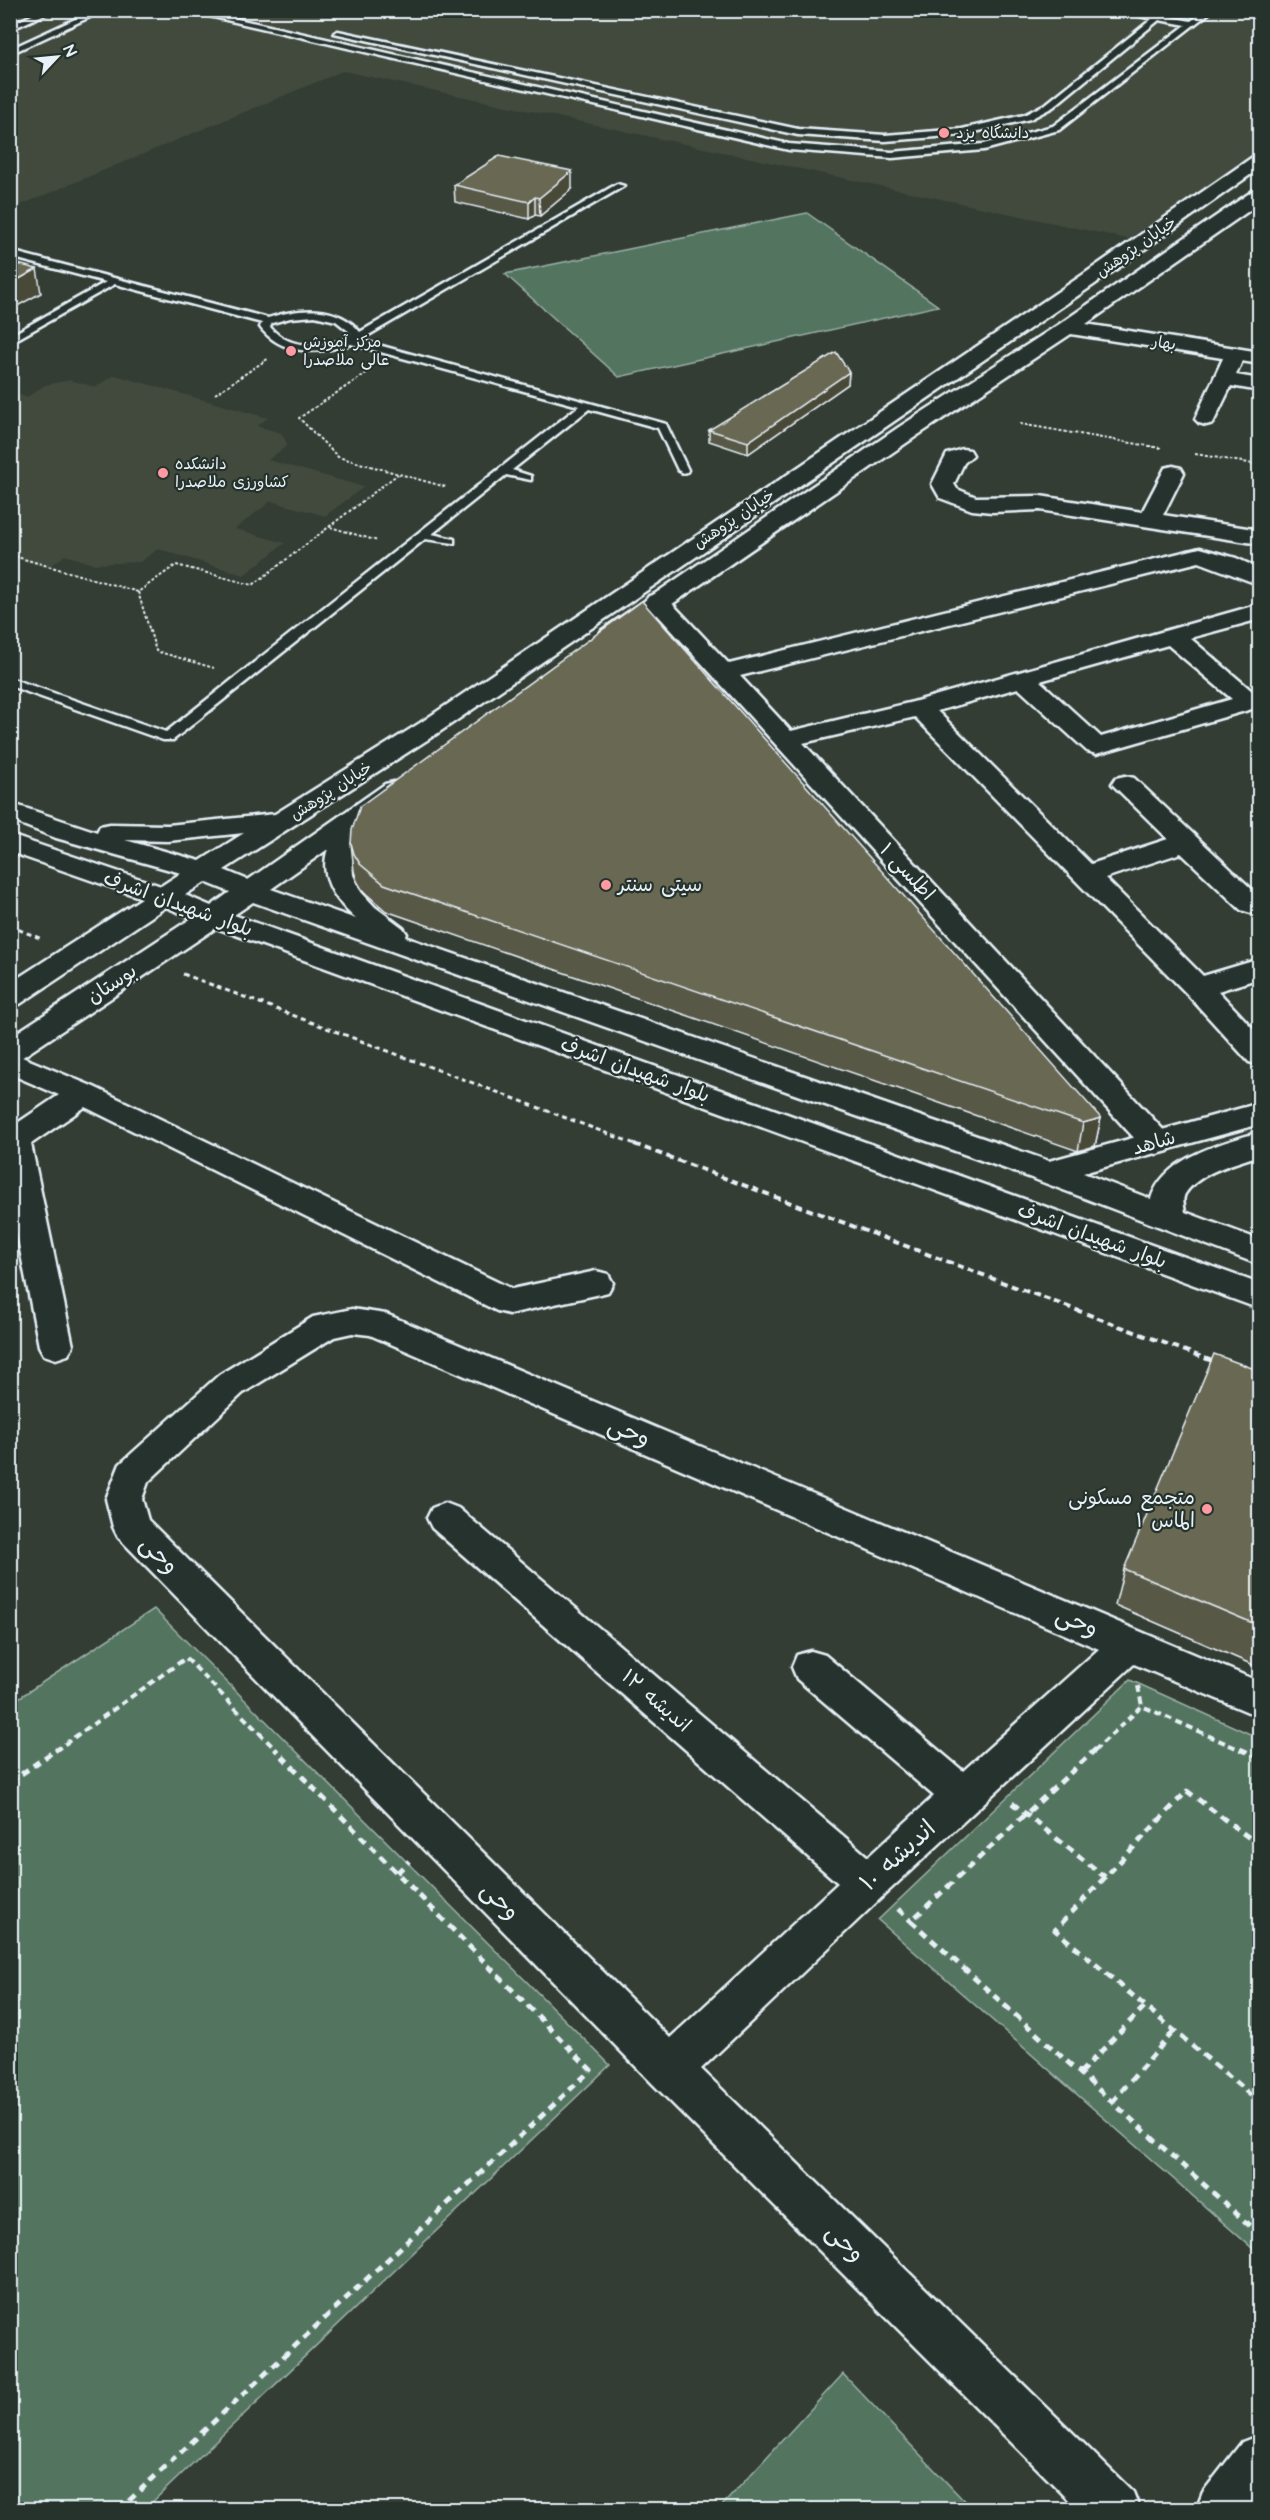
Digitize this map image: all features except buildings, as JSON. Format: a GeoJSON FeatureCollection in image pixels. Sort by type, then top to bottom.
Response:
{"type":"FeatureCollection","features":[{"type":"Feature","properties":{"kind":"street","name":"خیابان پژوهش"},"geometry":{"type":"LineString","coordinates":[[164,896],[429,728],[1088,280],[1260,160]]}},
{"type":"Feature","properties":{"kind":"street","name":"خیابان پژوهش"},"geometry":{"type":"LineString","coordinates":[[591,649],[657,601],[907,432],[1068,327],[1260,194]]}},
{"type":"Feature","properties":{"kind":"street","name":"بهار"},"geometry":{"type":"LineString","coordinates":[[1068,327],[1260,358]]}},
{"type":"Feature","properties":{"kind":"street"},"geometry":{"type":"LineString","coordinates":[[1206,419],[1235,354]]}},
{"type":"Feature","properties":{"kind":"street"},"geometry":{"type":"LineString","coordinates":[[1224,379],[1260,385]]}},
{"type":"Feature","properties":{"kind":"street"},"geometry":{"type":"LineString","coordinates":[[962,455],[955,459],[943,483],[948,493],[966,501],[992,505],[1040,503],[1260,537]]}},
{"type":"Feature","properties":{"kind":"street"},"geometry":{"type":"LineString","coordinates":[[1150,519],[1173,473]]}},
{"type":"Feature","properties":{"kind":"street"},"geometry":{"type":"LineString","coordinates":[[723,674],[1200,555],[1228,563],[1258,578]]}},
{"type":"Feature","properties":{"kind":"street","name":"اطلسی ۱"},"geometry":{"type":"LineString","coordinates":[[657,601],[1157,1143]]}},
{"type":"Feature","properties":{"kind":"street"},"geometry":{"type":"LineString","coordinates":[[785,740],[920,708],[1260,611]]}},
{"type":"Feature","properties":{"kind":"street"},"geometry":{"type":"LineString","coordinates":[[1023,680],[1096,746],[1250,702],[1174,637]]}},
{"type":"Feature","properties":{"kind":"street"},"geometry":{"type":"LineString","coordinates":[[920,708],[1198,988],[1260,1055]]}},
{"type":"Feature","properties":{"kind":"street","name":"خیابان پژوهش"},"geometry":{"type":"LineString","coordinates":[[213,917],[413,777]]}},
{"type":"Feature","properties":{"kind":"street"},"geometry":{"type":"LineString","coordinates":[[1125,784],[1251,904]]}},
{"type":"Feature","properties":{"kind":"street","name":"بلوار شهیدان اشرف"},"geometry":{"type":"LineString","coordinates":[[10,811],[66,832],[203,871],[250,891],[419,952],[1048,1172],[1260,1253]]}},
{"type":"Feature","properties":{"kind":"street"},"geometry":{"type":"LineString","coordinates":[[357,816],[338,862],[343,885],[360,910],[419,952]]}},
{"type":"Feature","properties":{"kind":"street"},"geometry":{"type":"LineString","coordinates":[[66,832],[168,833],[285,821]]}},
{"type":"Feature","properties":{"kind":"street"},"geometry":{"type":"LineString","coordinates":[[1086,875],[1187,842]]}},
{"type":"Feature","properties":{"kind":"street","name":"بلوار شهیدان اشرف"},"geometry":{"type":"LineString","coordinates":[[10,843],[164,896],[213,917],[1260,1297]]}},
{"type":"Feature","properties":{"kind":"street"},"geometry":{"type":"LineString","coordinates":[[10,997],[164,896]]}},
{"type":"Feature","properties":{"kind":"street","name":"بوستان"},"geometry":{"type":"LineString","coordinates":[[10,1051],[213,917]]}},
{"type":"Feature","properties":{"kind":"street"},"geometry":{"type":"LineString","coordinates":[[1198,988],[1260,968]]}},
{"type":"Feature","properties":{"kind":"street"},"geometry":{"type":"LineString","coordinates":[[10,1062],[83,1094],[509,1302],[596,1283]]}},
{"type":"Feature","properties":{"kind":"street"},"geometry":{"type":"LineString","coordinates":[[56,1346],[15,1140],[83,1094]]}},
{"type":"Feature","properties":{"kind":"street","name":"شاهد"},"geometry":{"type":"LineString","coordinates":[[1048,1172],[1260,1113]]}},
{"type":"Feature","properties":{"kind":"street","name":"شاهد"},"geometry":{"type":"LineString","coordinates":[[1170,1219],[1167,1198],[1172,1185],[1188,1171],[1260,1143]]}},
{"type":"Feature","properties":{"kind":"street","name":"وحی"},"geometry":{"type":"LineString","coordinates":[[1115,2510],[669,2069],[131,1527],[124,1499],[133,1474],[231,1384],[325,1326],[352,1321],[374,1323],[1260,1700]]}},
{"type":"Feature","properties":{"kind":"street","name":"اندیشه ۱۲"},"geometry":{"type":"LineString","coordinates":[[445,1518],[868,1883]]}},
{"type":"Feature","properties":{"kind":"street","name":"اندیشه ۱۰"},"geometry":{"type":"LineString","coordinates":[[669,2069],[868,1883],[1129,1645]]}},
{"type":"Feature","properties":{"kind":"street"},"geometry":{"type":"LineString","coordinates":[[811,1667],[973,1788]]}},
{"type":"Feature","properties":{"kind":"street"},"geometry":{"type":"LineString","coordinates":[[1221,2510],[1260,2460]]}},
{"type":"Feature","properties":{"kind":"lane"},"geometry":{"type":"LineString","coordinates":[[10,28],[51,10]]}},
{"type":"Feature","properties":{"kind":"lane"},"geometry":{"type":"LineString","coordinates":[[10,52],[102,10]]}},
{"type":"Feature","properties":{"kind":"lane"},"geometry":{"type":"LineString","coordinates":[[186,10],[789,147],[892,155],[984,147],[1056,128],[1210,10]]}},
{"type":"Feature","properties":{"kind":"lane"},"geometry":{"type":"LineString","coordinates":[[1119,10],[1193,24]]}},
{"type":"Feature","properties":{"kind":"lane"},"geometry":{"type":"LineString","coordinates":[[326,30],[798,132],[885,138],[962,132],[1027,117],[1050,105],[1167,10]]}},
{"type":"Feature","properties":{"kind":"lane"},"geometry":{"type":"LineString","coordinates":[[448,69],[464,60]]}},
{"type":"Feature","properties":{"kind":"lane"},"geometry":{"type":"LineString","coordinates":[[268,321],[265,327],[271,337],[289,345],[323,347],[351,341],[620,186]]}},
{"type":"Feature","properties":{"kind":"lane"},"geometry":{"type":"LineString","coordinates":[[10,254],[268,321],[282,316],[327,316],[353,329],[356,333],[351,341]]}},
{"type":"Feature","properties":{"kind":"lane"},"geometry":{"type":"LineString","coordinates":[[10,340],[114,281]]}},
{"type":"Feature","properties":{"kind":"lane"},"geometry":{"type":"LineString","coordinates":[[351,341],[662,426],[683,470]]}},
{"type":"Feature","properties":{"kind":"lane"},"geometry":{"type":"LineString","coordinates":[[10,682],[143,733],[168,737],[587,405]]}},
{"type":"Feature","properties":{"kind":"lane"},"geometry":{"type":"LineString","coordinates":[[504,471],[527,478]]}},
{"type":"Feature","properties":{"kind":"lane"},"geometry":{"type":"LineString","coordinates":[[422,535],[450,541]]}},
{"type":"Feature","properties":{"kind":"path"},"geometry":{"type":"LineString","coordinates":[[215,394],[289,345]]}},
{"type":"Feature","properties":{"kind":"path"},"geometry":{"type":"LineString","coordinates":[[397,353],[299,418],[338,457],[474,494]]}},
{"type":"Feature","properties":{"kind":"path"},"geometry":{"type":"LineString","coordinates":[[1020,424],[1260,465]]}},
{"type":"Feature","properties":{"kind":"path"},"geometry":{"type":"LineString","coordinates":[[1173,473],[1184,452]]}},
{"type":"Feature","properties":{"kind":"path"},"geometry":{"type":"LineString","coordinates":[[138,592],[176,565],[253,585],[398,474]]}},
{"type":"Feature","properties":{"kind":"path"},"geometry":{"type":"LineString","coordinates":[[329,526],[405,549]]}},
{"type":"Feature","properties":{"kind":"path"},"geometry":{"type":"LineString","coordinates":[[10,555],[138,592]]}},
{"type":"Feature","properties":{"kind":"path"},"geometry":{"type":"LineString","coordinates":[[138,592],[156,651],[243,677]]}},
{"type":"Feature","properties":{"kind":"path"},"geometry":{"type":"LineString","coordinates":[[149,961],[1226,1366]]}},
{"type":"Feature","properties":{"kind":"path"},"geometry":{"type":"LineString","coordinates":[[10,1782],[186,1658],[591,2070],[119,2510]]}},
{"type":"Feature","properties":{"kind":"path"},"geometry":{"type":"LineString","coordinates":[[1260,1758],[1142,1706],[911,1921],[1260,2235]]}},
{"type":"Feature","properties":{"kind":"path"},"geometry":{"type":"LineString","coordinates":[[973,1788],[1026,1814],[1106,1877]]}},
{"type":"Feature","properties":{"kind":"path"},"geometry":{"type":"LineString","coordinates":[[1260,1846],[1187,1791],[1055,1930],[1260,2103]]}},
{"type":"Feature","properties":{"kind":"path"},"geometry":{"type":"LineString","coordinates":[[1080,2073],[1145,2006]]}},
{"type":"Feature","properties":{"kind":"path"},"geometry":{"type":"LineString","coordinates":[[1112,2102],[1174,2031]]}},
{"type":"Feature","properties":{"kind":"shaded area","name":"دانشگاه یزد"},"geometry":{"type":"Polygon","coordinates":[[[11,11],[1259,11],[1259,153],[1128,239],[343,71],[11,209],[11,11]]]}},
{"type":"Feature","properties":{"kind":"shaded area","name":"دانشکده کشاورزی ملاصدرا"},"geometry":{"type":"Polygon","coordinates":[[[115,375],[268,418],[257,426],[281,433],[288,445],[268,460],[364,487],[325,516],[271,501],[235,529],[285,543],[244,575],[158,549],[140,562],[94,564],[65,555],[48,568],[11,557],[11,392],[27,397],[45,385],[70,380],[95,387],[115,375]]]}},
{"type":"Feature","properties":{"kind":"green space"},"geometry":{"type":"Polygon","coordinates":[[[807,213],[938,306],[619,377],[505,274],[807,213]]]}},
{"type":"Feature","properties":{"kind":"green space"},"geometry":{"type":"Polygon","coordinates":[[[154,1609],[610,2065],[145,2509],[11,2509],[11,1703],[154,1609]]]}},
{"type":"Feature","properties":{"kind":"green space"},"geometry":{"type":"Polygon","coordinates":[[[1130,1680],[1259,1738],[1259,2254],[878,1920],[1130,1680]]]}},
{"type":"Feature","properties":{"kind":"green space"},"geometry":{"type":"Polygon","coordinates":[[[843,2374],[972,2509],[719,2509],[843,2374]]]}},
{"type":"Feature","properties":{"kind":"place","name":"دانشگاه یزد"},"geometry":{"type":"Point","coordinates":[944,133]}},
{"type":"Feature","properties":{"kind":"place","name":"مرکز آموزش عالی ملّاصدرا"},"geometry":{"type":"Point","coordinates":[291,351]}},
{"type":"Feature","properties":{"kind":"place","name":"دانشکده کشاورزی ملاصدرا"},"geometry":{"type":"Point","coordinates":[163,473]}},
{"type":"Feature","properties":{"kind":"place","name":"سیتی سنتر"},"geometry":{"type":"Point","coordinates":[606,885]}},
{"type":"Feature","properties":{"kind":"place","name":"متجمع مسکونی الماس ۱"},"geometry":{"type":"Point","coordinates":[1207,1509]}}]}
